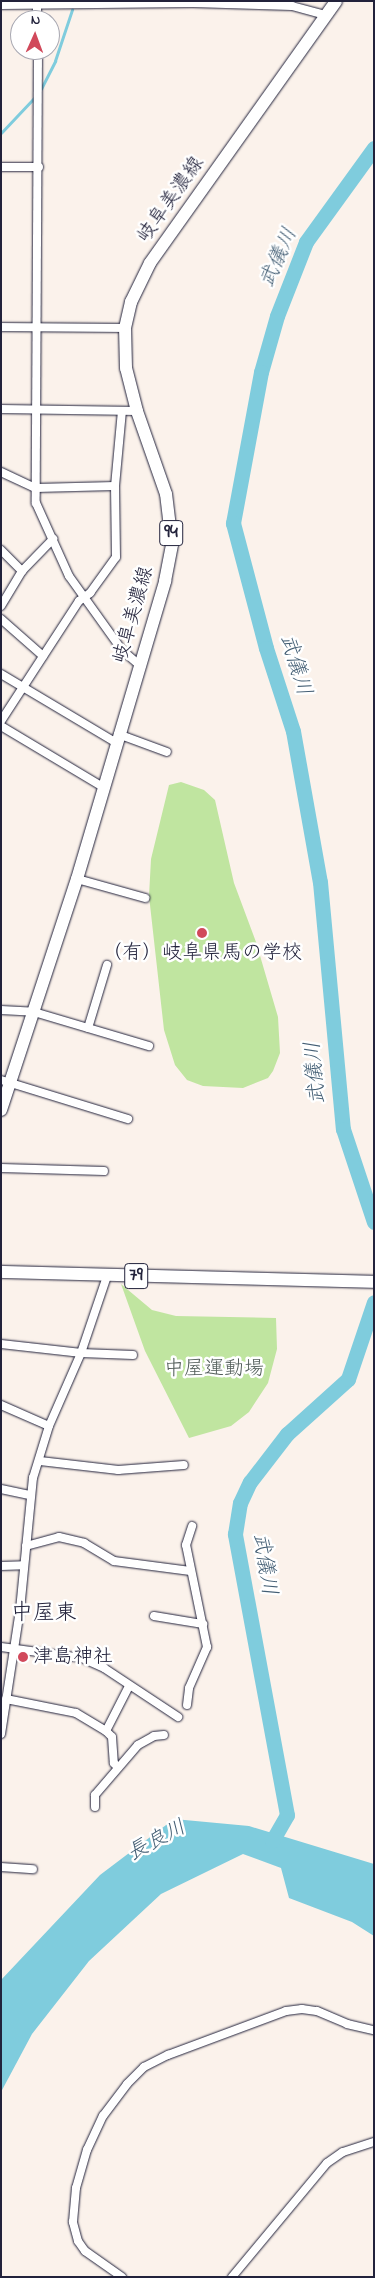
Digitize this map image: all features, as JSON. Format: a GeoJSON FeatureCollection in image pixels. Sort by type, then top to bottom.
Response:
{"type":"FeatureCollection","features":[{"type":"Feature","properties":{"kind":"main road","name":"岐阜美濃線"},"geometry":{"type":"LineString","coordinates":[[1,1110],[7,1082],[34,1012],[77,879],[116,738],[165,581],[172,544],[166,494],[137,411],[126,368],[125,328],[136,289],[150,262],[336,1]]}},
{"type":"Feature","properties":{"kind":"main road","name":"79"},"geometry":{"type":"LineString","coordinates":[[1,1272],[374,1282]]}},
{"type":"Feature","properties":{"kind":"street"},"geometry":{"type":"LineString","coordinates":[[1,5],[37,3],[294,4],[325,15]]}},
{"type":"Feature","properties":{"kind":"street"},"geometry":{"type":"LineString","coordinates":[[38,60],[40,98],[39,327],[36,502],[70,576],[122,650],[139,666]]}},
{"type":"Feature","properties":{"kind":"street"},"geometry":{"type":"LineString","coordinates":[[1,167],[39,167]]}},
{"type":"Feature","properties":{"kind":"street"},"geometry":{"type":"LineString","coordinates":[[1,327],[125,328]]}},
{"type":"Feature","properties":{"kind":"street"},"geometry":{"type":"LineString","coordinates":[[1,409],[137,411]]}},
{"type":"Feature","properties":{"kind":"street"},"geometry":{"type":"LineString","coordinates":[[1,721],[84,596],[116,556],[115,486],[122,411]]}},
{"type":"Feature","properties":{"kind":"street"},"geometry":{"type":"LineString","coordinates":[[1,472],[36,488],[115,486]]}},
{"type":"Feature","properties":{"kind":"street"},"geometry":{"type":"LineString","coordinates":[[1,606],[22,571],[53,539]]}},
{"type":"Feature","properties":{"kind":"street"},"geometry":{"type":"LineString","coordinates":[[1,550],[22,571]]}},
{"type":"Feature","properties":{"kind":"street"},"geometry":{"type":"LineString","coordinates":[[1,619],[43,656]]}},
{"type":"Feature","properties":{"kind":"street"},"geometry":{"type":"LineString","coordinates":[[1,674],[116,738],[167,752]]}},
{"type":"Feature","properties":{"kind":"street"},"geometry":{"type":"LineString","coordinates":[[1,726],[103,787]]}},
{"type":"Feature","properties":{"kind":"street"},"geometry":{"type":"LineString","coordinates":[[77,879],[145,898]]}},
{"type":"Feature","properties":{"kind":"street"},"geometry":{"type":"LineString","coordinates":[[88,1028],[107,965]]}},
{"type":"Feature","properties":{"kind":"street"},"geometry":{"type":"LineString","coordinates":[[1,1010],[34,1012],[149,1046]]}},
{"type":"Feature","properties":{"kind":"street"},"geometry":{"type":"LineString","coordinates":[[7,1082],[128,1119]]}},
{"type":"Feature","properties":{"kind":"street"},"geometry":{"type":"LineString","coordinates":[[1,1168],[104,1171]]}},
{"type":"Feature","properties":{"kind":"street"},"geometry":{"type":"LineString","coordinates":[[1,1734],[24,1566],[30,1495],[49,1426],[80,1353],[107,1276]]}},
{"type":"Feature","properties":{"kind":"street"},"geometry":{"type":"LineString","coordinates":[[1,1344],[80,1353],[133,1355]]}},
{"type":"Feature","properties":{"kind":"street"},"geometry":{"type":"LineString","coordinates":[[1,1405],[49,1426]]}},
{"type":"Feature","properties":{"kind":"street"},"geometry":{"type":"LineString","coordinates":[[40,1461],[118,1470],[184,1465]]}},
{"type":"Feature","properties":{"kind":"street"},"geometry":{"type":"LineString","coordinates":[[1,1488],[30,1495]]}},
{"type":"Feature","properties":{"kind":"street"},"geometry":{"type":"LineString","coordinates":[[187,1705],[189,1688],[207,1647],[186,1545],[192,1526]]}},
{"type":"Feature","properties":{"kind":"street"},"geometry":{"type":"LineString","coordinates":[[26,1546],[59,1537],[84,1543],[114,1561],[190,1571]]}},
{"type":"Feature","properties":{"kind":"street"},"geometry":{"type":"LineString","coordinates":[[1,1566],[24,1566]]}},
{"type":"Feature","properties":{"kind":"street"},"geometry":{"type":"LineString","coordinates":[[154,1616],[203,1624]]}},
{"type":"Feature","properties":{"kind":"street"},"geometry":{"type":"LineString","coordinates":[[1,1647],[13,1650],[65,1654],[82,1658],[104,1668],[178,1717]]}},
{"type":"Feature","properties":{"kind":"street"},"geometry":{"type":"LineString","coordinates":[[106,1731],[129,1686]]}},
{"type":"Feature","properties":{"kind":"street"},"geometry":{"type":"LineString","coordinates":[[6,1699],[76,1714],[106,1731],[112,1738],[114,1763],[118,1768]]}},
{"type":"Feature","properties":{"kind":"street"},"geometry":{"type":"LineString","coordinates":[[96,1807],[95,1795],[138,1745],[154,1736],[164,1735]]}},
{"type":"Feature","properties":{"kind":"street"},"geometry":{"type":"LineString","coordinates":[[1,1867],[33,1869]]}},
{"type":"Feature","properties":{"kind":"street"},"geometry":{"type":"LineString","coordinates":[[122,2277],[85,2251],[78,2241],[73,2222],[76,2188],[87,2150],[104,2116],[127,2084],[144,2067],[168,2054],[286,2011],[302,2008],[316,2011],[347,2024],[374,2030]]}},
{"type":"Feature","properties":{"kind":"street"},"geometry":{"type":"LineString","coordinates":[[232,2277],[327,2163],[344,2152],[374,2142]]}},
{"type":"Feature","properties":{"kind":"green space","name":"（有）岐阜県馬の学校"},"geometry":{"type":"Polygon","coordinates":[[[181,782],[204,790],[215,800],[234,883],[256,942],[278,1017],[280,1053],[273,1071],[268,1078],[243,1088],[203,1086],[187,1080],[175,1065],[164,1030],[149,896],[151,859],[169,785],[181,782]]]}},
{"type":"Feature","properties":{"kind":"green space","name":"中屋運動場"},"geometry":{"type":"Polygon","coordinates":[[[121,1284],[152,1310],[176,1316],[276,1318],[277,1349],[268,1383],[249,1412],[231,1426],[189,1438],[145,1351],[121,1284]]]}},
{"type":"Feature","properties":{"kind":"water","name":"長良川"},"geometry":{"type":"Polygon","coordinates":[[[174,1819],[249,1826],[374,1864],[374,1936],[352,1922],[289,1898],[281,1868],[243,1854],[161,1894],[89,1961],[32,2034],[1,2092],[1,1980],[100,1875],[174,1819]]]}},
{"type":"Feature","properties":{"kind":"waterway"},"geometry":{"type":"LineString","coordinates":[[41,89],[55,61],[72,10]]}},
{"type":"Feature","properties":{"kind":"waterway"},"geometry":{"type":"LineString","coordinates":[[1,133],[36,96]]}},
{"type":"Feature","properties":{"kind":"waterway","name":"武儀川"},"geometry":{"type":"LineString","coordinates":[[374,148],[306,242],[277,316],[261,372],[233,523],[266,648],[293,731],[320,882],[343,1129],[374,1222]]}},
{"type":"Feature","properties":{"kind":"waterway","name":"武儀川"},"geometry":{"type":"LineString","coordinates":[[272,1841],[287,1815],[235,1534],[240,1503],[250,1482],[287,1434],[348,1379],[374,1302]]}},
{"type":"Feature","properties":{"kind":"place","name":"（有）岐阜県馬の学校"},"geometry":{"type":"Point","coordinates":[202,933]}},
{"type":"Feature","properties":{"kind":"place","name":"津島神社"},"geometry":{"type":"Point","coordinates":[23,1657]}},
{"type":"Feature","properties":{"kind":"district","name":"中屋東"},"geometry":{"type":"Point","coordinates":[44,1615]}}]}
